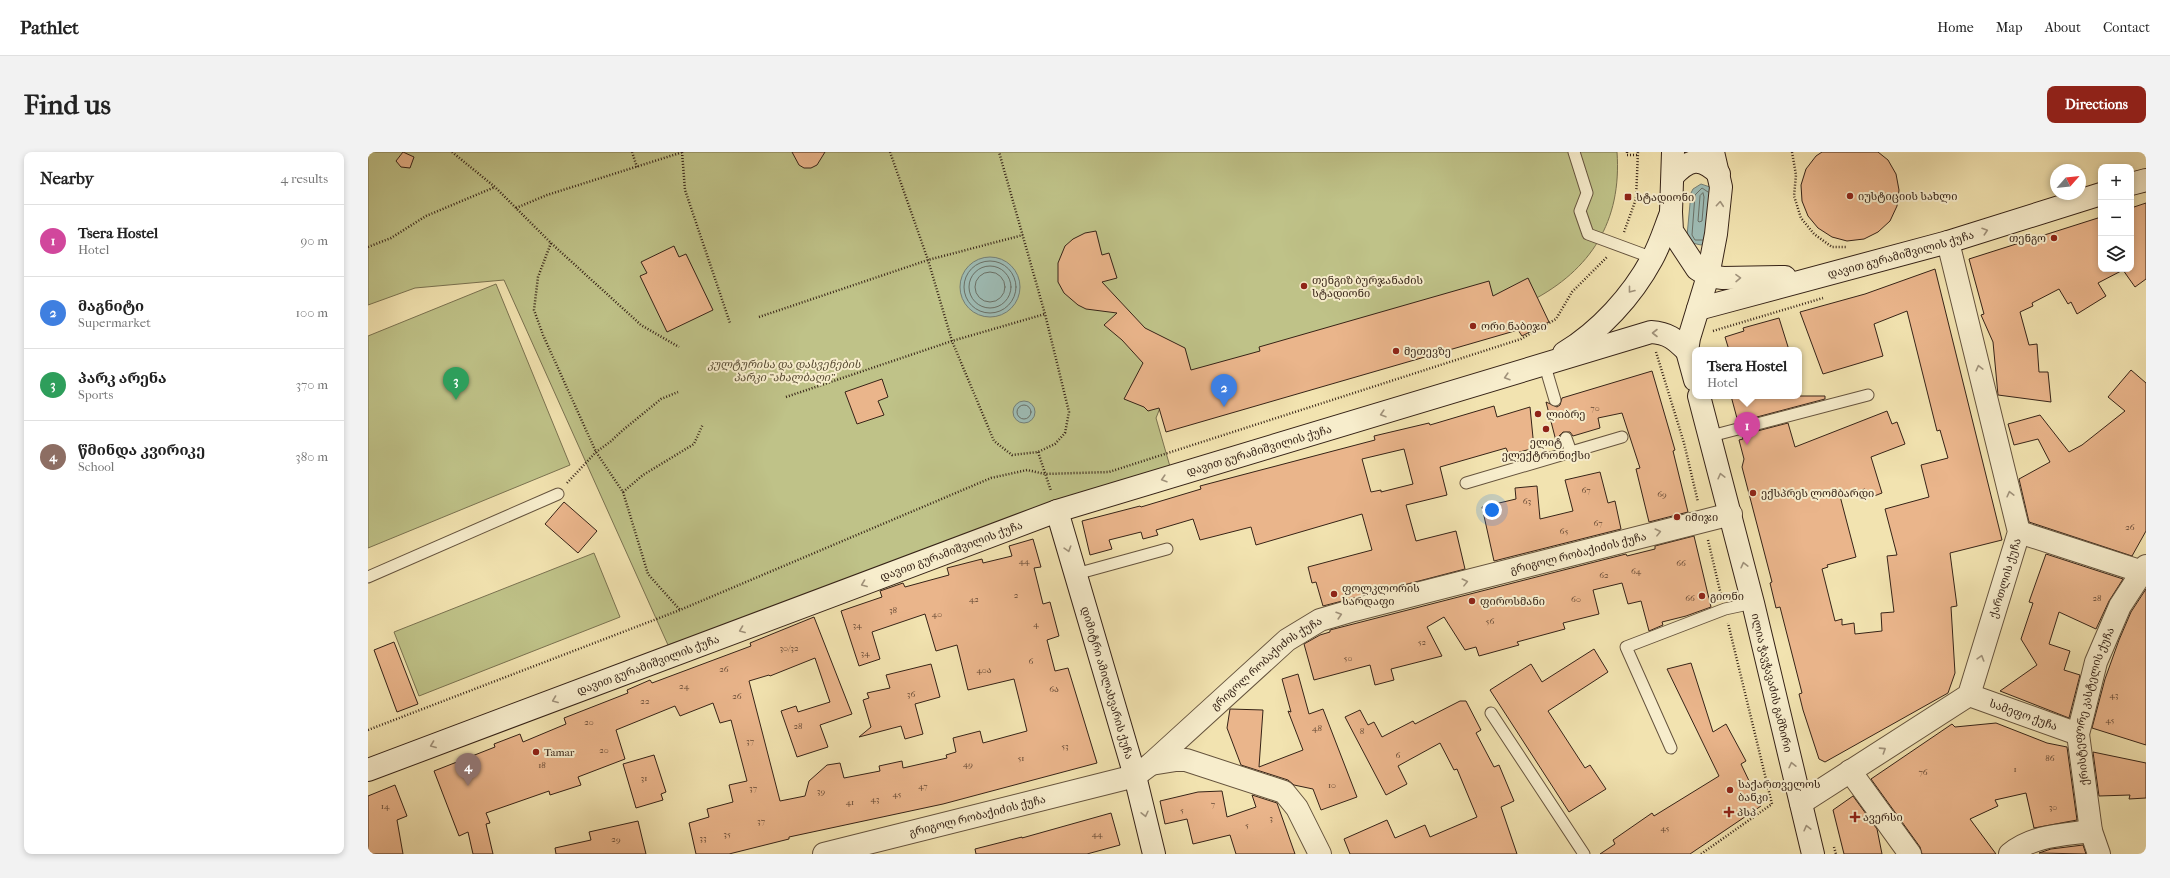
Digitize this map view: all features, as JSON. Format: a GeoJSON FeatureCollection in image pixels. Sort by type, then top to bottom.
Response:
{"type":"FeatureCollection","features":[{"type":"Feature","properties":{"kind":"street"},"geometry":{"type":"LineString","coordinates":[[1673,152],[1671,212],[1672,231],[1697,269],[1708,276],[1723,278],[1822,276]]}},
{"type":"Feature","properties":{"kind":"street"},"geometry":{"type":"LineString","coordinates":[[1692,369],[1687,351],[1708,276],[1716,234],[1721,187],[1713,152]]}},
{"type":"Feature","properties":{"kind":"street"},"geometry":{"type":"LineString","coordinates":[[1673,176],[1683,165],[1694,162],[1707,163],[1719,174]]}},
{"type":"Feature","properties":{"kind":"street"},"geometry":{"type":"LineString","coordinates":[[2134,183],[2146,180]]}},
{"type":"Feature","properties":{"kind":"street","name":"დავით გურამიშვილის ქუჩა"},"geometry":{"type":"LineString","coordinates":[[1698,309],[1948,242],[2098,195]]}},
{"type":"Feature","properties":{"kind":"street","name":"დავით გურამიშვილის ქუჩა"},"geometry":{"type":"LineString","coordinates":[[1545,366],[1574,347],[1596,329],[1620,304],[1653,258],[1671,212]]}},
{"type":"Feature","properties":{"kind":"street"},"geometry":{"type":"LineString","coordinates":[[1684,249],[1700,250],[1710,243],[1716,234]]}},
{"type":"Feature","properties":{"kind":"street","name":"ქართლის ქუჩა"},"geometry":{"type":"LineString","coordinates":[[1948,242],[2019,532],[1969,695]]}},
{"type":"Feature","properties":{"kind":"street","name":"დავით გურამიშვილის ქუჩა"},"geometry":{"type":"LineString","coordinates":[[368,770],[1058,511],[1545,366],[1651,332],[1665,333],[1675,339],[1687,351]]}},
{"type":"Feature","properties":{"kind":"street","name":"ილია ჭავჭავაძის გამზირი"},"geometry":{"type":"LineString","coordinates":[[1701,399],[1753,603],[1813,854]]}},
{"type":"Feature","properties":{"kind":"street","name":"დიმიტრი ამილახვარის ქუჩა"},"geometry":{"type":"LineString","coordinates":[[1058,511],[1076,574],[1143,770],[1154,854]]}},
{"type":"Feature","properties":{"kind":"street","name":"გრიგოლ რობაქიძის ქუჩა"},"geometry":{"type":"LineString","coordinates":[[824,854],[1143,770],[1287,640],[1320,620],[1731,514]]}},
{"type":"Feature","properties":{"kind":"street"},"geometry":{"type":"LineString","coordinates":[[2019,532],[2145,570]]}},
{"type":"Feature","properties":{"kind":"street","name":"ქრისტეფორე კასტელის ქუჩა"},"geometry":{"type":"LineString","coordinates":[[2099,854],[2091,831],[2078,734],[2096,662],[2120,606],[2145,570]]}},
{"type":"Feature","properties":{"kind":"street"},"geometry":{"type":"LineString","coordinates":[[1801,803],[1969,695]]}},
{"type":"Feature","properties":{"kind":"street","name":"სამეფო ქუჩა"},"geometry":{"type":"LineString","coordinates":[[1969,695],[2078,734]]}},
{"type":"Feature","properties":{"kind":"street"},"geometry":{"type":"LineString","coordinates":[[1143,770],[1176,760],[1186,760],[1284,792],[1297,808],[1320,854]]}},
{"type":"Feature","properties":{"kind":"street"},"geometry":{"type":"LineString","coordinates":[[1850,771],[1910,854]]}},
{"type":"Feature","properties":{"kind":"street"},"geometry":{"type":"LineString","coordinates":[[2010,854],[2038,838],[2091,831]]}},
{"type":"Feature","properties":{"kind":"lane"},"geometry":{"type":"LineString","coordinates":[[1574,152],[1587,193],[1580,211],[1588,234],[1653,258]]}},
{"type":"Feature","properties":{"kind":"lane"},"geometry":{"type":"LineString","coordinates":[[1719,174],[1724,152]]}},
{"type":"Feature","properties":{"kind":"lane"},"geometry":{"type":"LineString","coordinates":[[1545,366],[1555,400]]}},
{"type":"Feature","properties":{"kind":"lane"},"geometry":{"type":"LineString","coordinates":[[1711,436],[1868,395]]}},
{"type":"Feature","properties":{"kind":"lane"},"geometry":{"type":"LineString","coordinates":[[1466,483],[1622,437]]}},
{"type":"Feature","properties":{"kind":"lane"},"geometry":{"type":"LineString","coordinates":[[1566,438],[1571,452]]}},
{"type":"Feature","properties":{"kind":"lane"},"geometry":{"type":"LineString","coordinates":[[368,577],[558,494]]}},
{"type":"Feature","properties":{"kind":"lane"},"geometry":{"type":"LineString","coordinates":[[1076,574],[1168,549]]}},
{"type":"Feature","properties":{"kind":"lane"},"geometry":{"type":"LineString","coordinates":[[1671,748],[1626,647],[1724,609],[1753,603]]}},
{"type":"Feature","properties":{"kind":"lane"},"geometry":{"type":"LineString","coordinates":[[1490,713],[1584,854]]}},
{"type":"Feature","properties":{"kind":"path"},"geometry":{"type":"LineString","coordinates":[[452,152],[495,187],[551,243],[641,325],[679,347]]}},
{"type":"Feature","properties":{"kind":"path"},"geometry":{"type":"LineString","coordinates":[[632,152],[637,167]]}},
{"type":"Feature","properties":{"kind":"path"},"geometry":{"type":"LineString","coordinates":[[516,208],[547,195],[683,152],[684,190],[730,323]]}},
{"type":"Feature","properties":{"kind":"path"},"geometry":{"type":"LineString","coordinates":[[890,152],[928,260],[952,341],[994,441],[1012,455],[1038,452],[1055,444],[1065,433],[1069,412],[1045,314],[998,152]]}},
{"type":"Feature","properties":{"kind":"path"},"geometry":{"type":"LineString","coordinates":[[368,730],[680,610],[991,478],[1026,470],[1045,474],[1109,472],[1521,339],[1556,319],[1572,292],[1619,245],[1636,199],[1638,154],[1627,155],[1627,152]]}},
{"type":"Feature","properties":{"kind":"path"},"geometry":{"type":"LineString","coordinates":[[1792,152],[1796,175],[1794,196],[1801,218],[1814,234],[1832,247],[1853,248]]}},
{"type":"Feature","properties":{"kind":"path"},"geometry":{"type":"LineString","coordinates":[[368,247],[391,238],[426,216],[495,187]]}},
{"type":"Feature","properties":{"kind":"path"},"geometry":{"type":"LineString","coordinates":[[759,317],[928,260],[1022,235]]}},
{"type":"Feature","properties":{"kind":"path"},"geometry":{"type":"LineString","coordinates":[[551,243],[538,277],[534,310],[596,452],[623,492],[648,574],[680,610]]}},
{"type":"Feature","properties":{"kind":"path"},"geometry":{"type":"LineString","coordinates":[[786,397],[952,341],[1045,314]]}},
{"type":"Feature","properties":{"kind":"path"},"geometry":{"type":"LineString","coordinates":[[1655,346],[1684,443],[1772,804],[1701,854]]}},
{"type":"Feature","properties":{"kind":"path"},"geometry":{"type":"LineString","coordinates":[[558,494],[596,452],[661,399],[678,392]]}},
{"type":"Feature","properties":{"kind":"path"},"geometry":{"type":"LineString","coordinates":[[623,492],[643,475],[694,444],[702,424]]}},
{"type":"Feature","properties":{"kind":"path"},"geometry":{"type":"LineString","coordinates":[[1038,452],[1058,511]]}},
{"type":"Feature","properties":{"kind":"green space","name":"კულტურისა და დასვენების პარკი \"ახალბაღი\""},"geometry":{"type":"Polygon","coordinates":[[[368,152],[1617,152],[1617,177],[1614,200],[1608,221],[1598,241],[1586,258],[1570,274],[1552,289],[1531,301],[1160,408],[1156,418],[1171,470],[668,645],[504,280],[415,288],[368,305],[368,152]]]}},
{"type":"Feature","properties":{"kind":"green space"},"geometry":{"type":"Polygon","coordinates":[[[496,284],[570,465],[368,548],[368,336],[496,284]]]}},
{"type":"Feature","properties":{"kind":"green space"},"geometry":{"type":"Polygon","coordinates":[[[594,553],[620,617],[419,696],[394,632],[594,553]]]}},
{"type":"Feature","properties":{"kind":"water"},"geometry":{"type":"Polygon","coordinates":[[[1701,184],[1710,187],[1706,243],[1701,245],[1692,243],[1687,236],[1691,193],[1693,189],[1701,184]]]}},
{"type":"Feature","properties":{"kind":"water"},"geometry":{"type":"Polygon","coordinates":[[[984,257],[996,257],[1012,265],[1018,275],[1020,287],[1018,299],[1012,309],[996,317],[984,317],[968,309],[960,293],[960,281],[968,265],[984,257]]]}},
{"type":"Feature","properties":{"kind":"water"},"geometry":{"type":"Polygon","coordinates":[[[1024,401],[1032,404],[1035,412],[1032,420],[1024,423],[1016,420],[1013,412],[1016,404],[1024,401]]]}},
{"type":"Feature","properties":{"kind":"building"},"geometry":{"type":"Polygon","coordinates":[[[403,152],[414,157],[410,168],[401,167],[396,161],[403,152]]]}},
{"type":"Feature","properties":{"kind":"building"},"geometry":{"type":"Polygon","coordinates":[[[792,152],[825,152],[817,165],[811,168],[804,168],[799,165],[792,152]]]}},
{"type":"Feature","properties":{"kind":"building","name":"იუსტიციის სახლი"},"geometry":{"type":"Polygon","coordinates":[[[1822,152],[1878,152],[1888,160],[1896,174],[1899,190],[1897,206],[1890,221],[1878,232],[1864,239],[1847,241],[1832,237],[1818,228],[1808,216],[1802,201],[1801,185],[1806,169],[1816,156],[1822,152]]]}},
{"type":"Feature","properties":{"kind":"building"},"geometry":{"type":"Polygon","coordinates":[[[2146,203],[2146,279],[2135,287],[2124,272],[2134,272],[2134,207],[2146,203]]]}},
{"type":"Feature","properties":{"kind":"building"},"geometry":{"type":"Polygon","coordinates":[[[2098,218],[2098,272],[2119,272],[2098,283],[2106,296],[2077,314],[2071,302],[2068,304],[2059,289],[2032,303],[2033,306],[2020,312],[2029,345],[2037,344],[2039,372],[2048,372],[2051,402],[1998,395],[1993,342],[1981,315],[1984,314],[1969,259],[2098,218]]]}},
{"type":"Feature","properties":{"kind":"building"},"geometry":{"type":"Polygon","coordinates":[[[1096,231],[1102,255],[1109,253],[1117,278],[1102,282],[1145,328],[1185,348],[1191,370],[1260,351],[1259,347],[1489,281],[1493,296],[1528,278],[1549,322],[1522,336],[1518,330],[1166,432],[1159,408],[1148,411],[1144,407],[1124,399],[1143,363],[1122,340],[1104,325],[1117,313],[1086,309],[1078,305],[1064,293],[1058,282],[1058,263],[1065,246],[1073,239],[1085,233],[1096,231]]]}},
{"type":"Feature","properties":{"kind":"building"},"geometry":{"type":"Polygon","coordinates":[[[674,246],[679,257],[686,254],[713,310],[667,332],[640,276],[647,273],[641,262],[674,246]]]}},
{"type":"Feature","properties":{"kind":"building"},"geometry":{"type":"Polygon","coordinates":[[[1935,269],[2002,540],[1950,553],[1957,606],[1951,607],[1955,673],[1948,693],[1825,762],[1819,759],[1803,710],[1799,694],[1802,693],[1780,607],[1776,608],[1770,583],[1772,582],[1742,467],[1744,459],[1739,440],[1743,439],[1742,435],[1788,423],[1795,447],[1887,411],[1892,424],[1897,422],[1905,444],[1871,457],[1882,493],[1869,498],[1865,489],[1840,496],[1856,557],[1827,565],[1828,567],[1822,569],[1835,621],[1842,619],[1842,625],[1854,623],[1855,634],[1882,631],[1881,613],[1894,612],[1887,556],[1897,555],[1885,509],[1929,497],[1921,465],[1948,458],[1940,430],[1937,431],[1907,311],[1874,324],[1883,356],[1823,374],[1800,312],[1865,294],[1935,269]]]}},
{"type":"Feature","properties":{"kind":"building"},"geometry":{"type":"Polygon","coordinates":[[[1779,318],[1788,347],[1728,347],[1725,337],[1744,331],[1743,328],[1779,318]]]}},
{"type":"Feature","properties":{"kind":"building"},"geometry":{"type":"Polygon","coordinates":[[[2131,370],[2146,383],[2146,531],[2132,556],[2029,522],[2019,479],[2050,462],[2038,439],[2014,445],[2008,424],[2040,415],[2069,452],[2082,445],[2125,411],[2108,397],[2131,370]]]}},
{"type":"Feature","properties":{"kind":"building"},"geometry":{"type":"Polygon","coordinates":[[[1652,371],[1675,450],[1673,451],[1688,512],[1649,522],[1636,469],[1640,468],[1622,413],[1598,418],[1600,428],[1573,436],[1570,432],[1563,432],[1559,436],[1559,440],[1556,441],[1546,402],[1557,407],[1560,405],[1562,398],[1652,371]]]}},
{"type":"Feature","properties":{"kind":"building"},"geometry":{"type":"Polygon","coordinates":[[[882,379],[888,397],[878,401],[884,415],[857,424],[845,392],[882,379]]]}},
{"type":"Feature","properties":{"kind":"building"},"geometry":{"type":"Polygon","coordinates":[[[1802,396],[1825,396],[1825,399],[1738,422],[1732,399],[1802,399],[1802,396]]]}},
{"type":"Feature","properties":{"kind":"building"},"geometry":{"type":"Polygon","coordinates":[[[1494,406],[1497,417],[1530,407],[1534,448],[1509,455],[1506,448],[1440,467],[1447,495],[1406,505],[1416,541],[1456,531],[1465,569],[1323,606],[1316,582],[1312,583],[1308,567],[1372,550],[1362,514],[1256,545],[1251,527],[1200,540],[1193,519],[1156,530],[1158,535],[1143,539],[1141,532],[1109,540],[1112,549],[1090,555],[1082,521],[1140,506],[1141,507],[1201,489],[1200,486],[1375,440],[1374,436],[1429,423],[1430,425],[1494,406]],[[1404,449],[1362,459],[1371,492],[1381,490],[1381,492],[1413,484],[1404,449]]]}},
{"type":"Feature","properties":{"kind":"building"},"geometry":{"type":"Polygon","coordinates":[[[1600,472],[1608,503],[1615,501],[1621,529],[1494,561],[1482,507],[1516,499],[1515,488],[1537,486],[1540,519],[1573,511],[1565,480],[1600,472]]]}},
{"type":"Feature","properties":{"kind":"building"},"geometry":{"type":"Polygon","coordinates":[[[564,502],[597,531],[578,553],[545,524],[564,502]]]}},
{"type":"Feature","properties":{"kind":"building"},"geometry":{"type":"Polygon","coordinates":[[[1694,536],[1711,607],[1686,616],[1662,622],[1663,625],[1649,631],[1641,601],[1628,604],[1622,583],[1593,590],[1599,614],[1563,623],[1565,629],[1517,642],[1519,645],[1479,656],[1476,647],[1465,650],[1444,617],[1427,627],[1442,656],[1391,669],[1394,680],[1375,685],[1370,665],[1314,680],[1304,644],[1320,635],[1330,632],[1330,630],[1626,554],[1627,556],[1655,549],[1655,546],[1694,536]]]}},
{"type":"Feature","properties":{"kind":"building"},"geometry":{"type":"Polygon","coordinates":[[[1033,539],[1041,567],[1034,568],[1043,604],[1050,602],[1059,636],[1047,640],[1055,671],[1068,668],[1097,763],[943,804],[789,837],[789,839],[729,854],[696,854],[689,823],[709,817],[707,809],[733,802],[729,785],[747,781],[731,720],[720,723],[713,703],[680,716],[675,706],[616,730],[625,759],[578,777],[581,785],[550,795],[549,791],[486,813],[490,823],[486,824],[493,854],[473,854],[468,832],[459,836],[434,771],[495,747],[494,744],[520,734],[523,742],[566,724],[564,718],[628,693],[627,690],[650,680],[652,683],[751,646],[750,643],[814,617],[852,714],[820,725],[828,747],[797,757],[781,711],[796,706],[798,712],[830,702],[815,658],[770,676],[769,675],[749,681],[780,801],[805,796],[809,781],[827,765],[840,763],[844,778],[880,771],[879,766],[902,761],[903,768],[947,758],[946,755],[956,752],[953,738],[980,731],[983,743],[1027,731],[1014,679],[968,690],[957,645],[936,651],[925,614],[872,632],[880,659],[859,666],[841,611],[882,597],[880,591],[903,583],[905,587],[949,575],[947,568],[982,559],[983,563],[1012,556],[1009,546],[1033,539]]]}},
{"type":"Feature","properties":{"kind":"building"},"geometry":{"type":"Polygon","coordinates":[[[2046,554],[2123,579],[2109,601],[2096,629],[2059,612],[2049,644],[2070,651],[2064,670],[2080,675],[2069,718],[2000,691],[2037,665],[2021,639],[2033,603],[2029,602],[2046,554]]]}},
{"type":"Feature","properties":{"kind":"building"},"geometry":{"type":"Polygon","coordinates":[[[2146,589],[2146,745],[2092,728],[2105,679],[2119,640],[2131,612],[2146,589]]]}},
{"type":"Feature","properties":{"kind":"building"},"geometry":{"type":"Polygon","coordinates":[[[394,642],[418,704],[397,712],[374,650],[394,642]]]}},
{"type":"Feature","properties":{"kind":"building"},"geometry":{"type":"Polygon","coordinates":[[[1594,649],[1608,672],[1548,711],[1585,768],[1590,765],[1606,789],[1569,812],[1490,690],[1531,664],[1542,682],[1594,649]]]}},
{"type":"Feature","properties":{"kind":"building"},"geometry":{"type":"Polygon","coordinates":[[[1691,663],[1713,732],[1726,724],[1746,761],[1741,764],[1761,806],[1690,854],[1600,854],[1615,844],[1613,840],[1652,813],[1654,816],[1719,776],[1667,669],[1691,663]]]}},
{"type":"Feature","properties":{"kind":"building"},"geometry":{"type":"Polygon","coordinates":[[[931,664],[940,697],[915,704],[923,734],[905,739],[901,726],[859,737],[871,727],[863,700],[869,698],[867,693],[890,688],[886,675],[931,664]]]}},
{"type":"Feature","properties":{"kind":"building"},"geometry":{"type":"Polygon","coordinates":[[[1298,674],[1309,714],[1323,709],[1357,797],[1321,810],[1313,789],[1294,785],[1288,780],[1241,765],[1227,728],[1230,709],[1263,710],[1259,767],[1303,750],[1288,711],[1291,712],[1282,679],[1298,674]]]}},
{"type":"Feature","properties":{"kind":"building"},"geometry":{"type":"Polygon","coordinates":[[[1460,701],[1466,701],[1481,730],[1476,733],[1494,767],[1499,765],[1514,801],[1501,807],[1517,854],[1350,854],[1344,839],[1387,820],[1395,838],[1425,825],[1430,837],[1477,817],[1457,769],[1454,770],[1440,743],[1398,766],[1407,784],[1386,795],[1345,717],[1360,710],[1368,725],[1374,722],[1382,737],[1413,721],[1415,724],[1460,701]]]}},
{"type":"Feature","properties":{"kind":"building"},"geometry":{"type":"Polygon","coordinates":[[[1996,723],[2047,743],[2067,747],[2077,820],[2034,828],[2026,793],[1995,800],[1998,806],[1970,819],[1996,854],[1922,854],[1920,847],[1871,779],[1952,724],[1955,727],[1996,723]]]}},
{"type":"Feature","properties":{"kind":"building"},"geometry":{"type":"Polygon","coordinates":[[[2093,752],[2146,763],[2146,798],[2129,799],[2130,795],[2099,796],[2093,752]]]}},
{"type":"Feature","properties":{"kind":"building"},"geometry":{"type":"Polygon","coordinates":[[[654,755],[666,792],[661,794],[663,800],[636,808],[623,764],[654,755]]]}},
{"type":"Feature","properties":{"kind":"building"},"geometry":{"type":"Polygon","coordinates":[[[395,785],[407,816],[397,820],[403,854],[368,854],[368,796],[395,785]]]}},
{"type":"Feature","properties":{"kind":"building"},"geometry":{"type":"Polygon","coordinates":[[[1222,791],[1227,817],[1256,807],[1252,795],[1277,803],[1295,854],[1236,854],[1230,835],[1193,844],[1187,819],[1165,824],[1160,801],[1198,792],[1222,791]]]}},
{"type":"Feature","properties":{"kind":"building"},"geometry":{"type":"Polygon","coordinates":[[[1853,796],[1877,829],[1882,854],[1844,854],[1833,810],[1853,796]]]}},
{"type":"Feature","properties":{"kind":"building"},"geometry":{"type":"Polygon","coordinates":[[[1111,813],[1120,845],[1087,854],[976,854],[975,849],[1022,838],[1111,813]]]}},
{"type":"Feature","properties":{"kind":"building"},"geometry":{"type":"Polygon","coordinates":[[[638,821],[646,854],[556,854],[555,848],[591,840],[589,832],[638,821]]]}},
{"type":"Feature","properties":{"kind":"building"},"geometry":{"type":"Polygon","coordinates":[[[2083,845],[2086,854],[2039,853],[2051,849],[2083,845]]]}},
{"type":"Feature","properties":{"kind":"place","name":"იუსტიციის სახლი"},"geometry":{"type":"Point","coordinates":[1850,196]}},
{"type":"Feature","properties":{"kind":"place","name":"სტადიონი"},"geometry":{"type":"Point","coordinates":[1628,197]}},
{"type":"Feature","properties":{"kind":"place","name":"თენგო"},"geometry":{"type":"Point","coordinates":[2054,238]}},
{"type":"Feature","properties":{"kind":"place","name":"თენგიზ ბურჯანაძის სტადიონი"},"geometry":{"type":"Point","coordinates":[1304,286]}},
{"type":"Feature","properties":{"kind":"place","name":"ორი ნაბიჯი"},"geometry":{"type":"Point","coordinates":[1473,326]}},
{"type":"Feature","properties":{"kind":"place","name":"მეთევზე"},"geometry":{"type":"Point","coordinates":[1396,351]}},
{"type":"Feature","properties":{"kind":"place","name":"პარკ არენა"},"geometry":{"type":"Point","coordinates":[456,400]}},
{"type":"Feature","properties":{"kind":"place","name":"მაგნიტი"},"geometry":{"type":"Point","coordinates":[1224,407]}},
{"type":"Feature","properties":{"kind":"place","name":"ლიბრე"},"geometry":{"type":"Point","coordinates":[1538,414]}},
{"type":"Feature","properties":{"kind":"place","name":"ელიტ ელექტრონიქსი"},"geometry":{"type":"Point","coordinates":[1546,429]}},
{"type":"Feature","properties":{"kind":"place","name":"Tsera Hostel"},"geometry":{"type":"Point","coordinates":[1747,445]}},
{"type":"Feature","properties":{"kind":"place","name":"ექსპრეს ლომბარდი"},"geometry":{"type":"Point","coordinates":[1753,493]}},
{"type":"Feature","properties":{"kind":"place","name":"იმიჯი"},"geometry":{"type":"Point","coordinates":[1677,517]}},
{"type":"Feature","properties":{"kind":"place","name":"ფოლკლორის სარდაფი"},"geometry":{"type":"Point","coordinates":[1334,594]}},
{"type":"Feature","properties":{"kind":"place","name":"გიონი"},"geometry":{"type":"Point","coordinates":[1702,596]}},
{"type":"Feature","properties":{"kind":"place","name":"ფიროსმანი"},"geometry":{"type":"Point","coordinates":[1472,601]}},
{"type":"Feature","properties":{"kind":"place","name":"Tamar"},"geometry":{"type":"Point","coordinates":[536,752]}},
{"type":"Feature","properties":{"kind":"place","name":"წმინდა კვირიკე"},"geometry":{"type":"Point","coordinates":[468,786]}},
{"type":"Feature","properties":{"kind":"place","name":"საქართველოს ბანკი"},"geometry":{"type":"Point","coordinates":[1730,790]}},
{"type":"Feature","properties":{"kind":"place","name":"პსპ"},"geometry":{"type":"Point","coordinates":[1729,812]}},
{"type":"Feature","properties":{"kind":"place","name":"ავერსი"},"geometry":{"type":"Point","coordinates":[1855,817]}}]}
